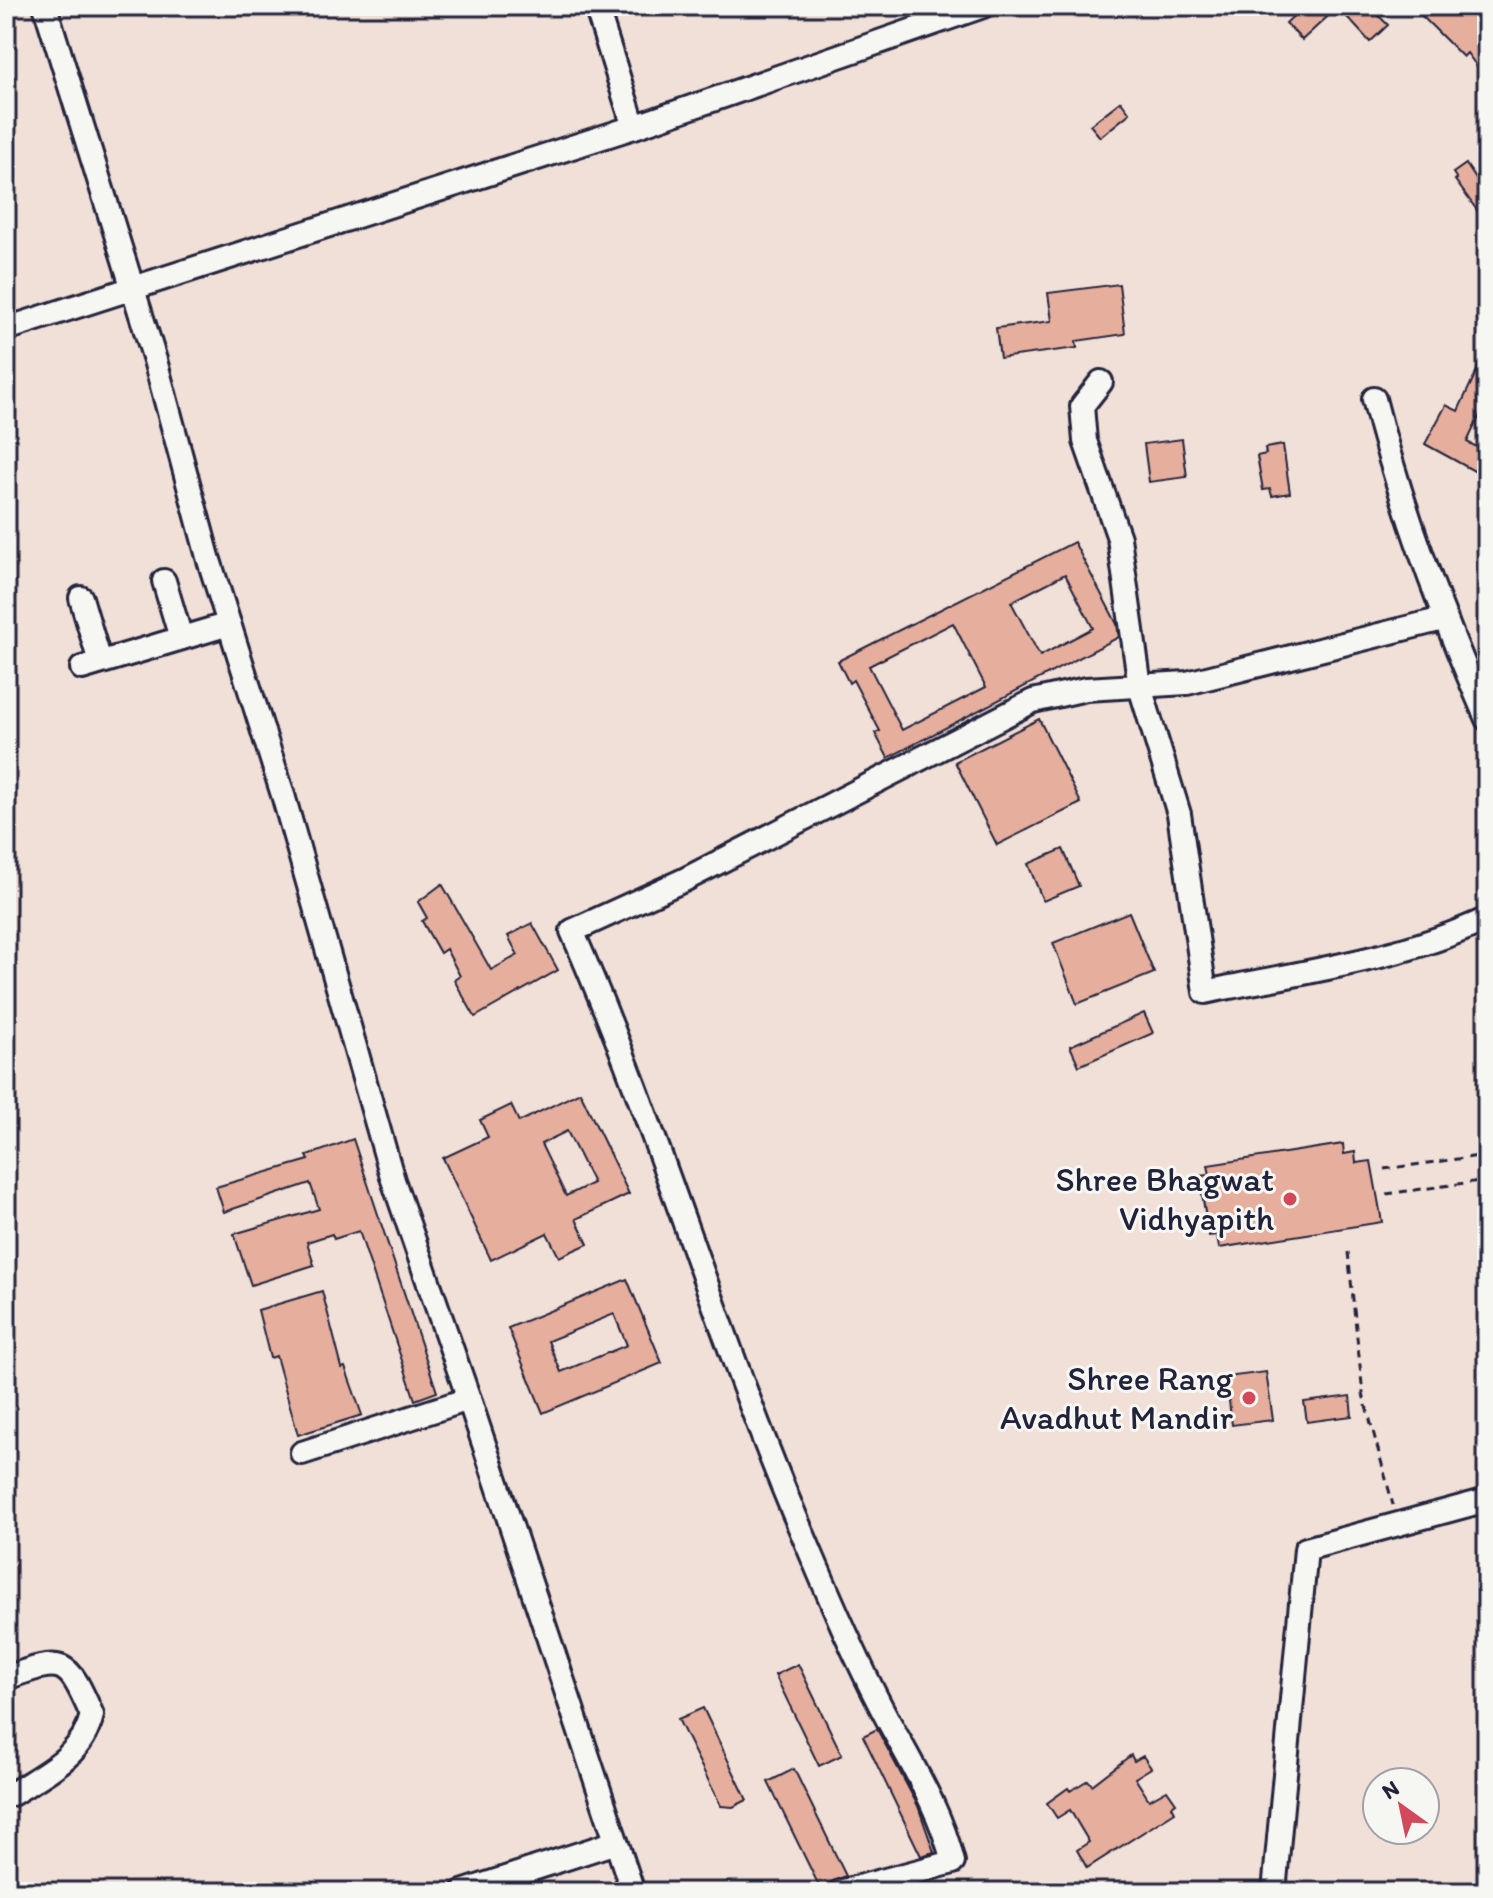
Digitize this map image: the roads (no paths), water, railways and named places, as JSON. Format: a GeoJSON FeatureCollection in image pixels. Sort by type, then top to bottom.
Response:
{"type":"FeatureCollection","features":[{"type":"Feature","properties":{"kind":"street"},"geometry":{"type":"LineString","coordinates":[[45,6],[133,288],[393,1180],[633,1892]]}},
{"type":"Feature","properties":{"kind":"street"},"geometry":{"type":"LineString","coordinates":[[596,6],[634,127]]}},
{"type":"Feature","properties":{"kind":"street"},"geometry":{"type":"LineString","coordinates":[[6,329],[634,127],[983,6]]}},
{"type":"Feature","properties":{"kind":"street"},"geometry":{"type":"LineString","coordinates":[[1101,382],[1082,406],[1085,441],[1119,538],[1140,687],[1179,814],[1205,992],[1343,964],[1454,935],[1487,919]]}},
{"type":"Feature","properties":{"kind":"street"},"geometry":{"type":"LineString","coordinates":[[1374,399],[1395,482],[1443,619],[1487,719]]}},
{"type":"Feature","properties":{"kind":"street"},"geometry":{"type":"LineString","coordinates":[[164,581],[181,638]]}},
{"type":"Feature","properties":{"kind":"street"},"geometry":{"type":"LineString","coordinates":[[81,598],[91,665],[229,624]]}},
{"type":"Feature","properties":{"kind":"street"},"geometry":{"type":"LineString","coordinates":[[840,1892],[953,1862],[944,1825],[878,1701],[792,1509],[714,1309],[596,987],[572,931],[684,880],[1033,701],[1086,689],[1187,683],[1443,619]]}},
{"type":"Feature","properties":{"kind":"street"},"geometry":{"type":"LineString","coordinates":[[302,1453],[469,1399]]}},
{"type":"Feature","properties":{"kind":"street"},"geometry":{"type":"LineString","coordinates":[[1274,1892],[1306,1549],[1487,1500]]}},
{"type":"Feature","properties":{"kind":"street"},"geometry":{"type":"LineString","coordinates":[[6,1678],[44,1664],[64,1668],[76,1677],[92,1715],[83,1743],[71,1755],[12,1794]]}},
{"type":"Feature","properties":{"kind":"street"},"geometry":{"type":"LineString","coordinates":[[462,1892],[616,1842]]}},
{"type":"Feature","properties":{"kind":"place","name":"Shree Bhagwat Vidhyapith"},"geometry":{"type":"Point","coordinates":[1290,1199]}},
{"type":"Feature","properties":{"kind":"place","name":"Shree Rang Avadhut Mandir"},"geometry":{"type":"Point","coordinates":[1249,1398]}}]}
